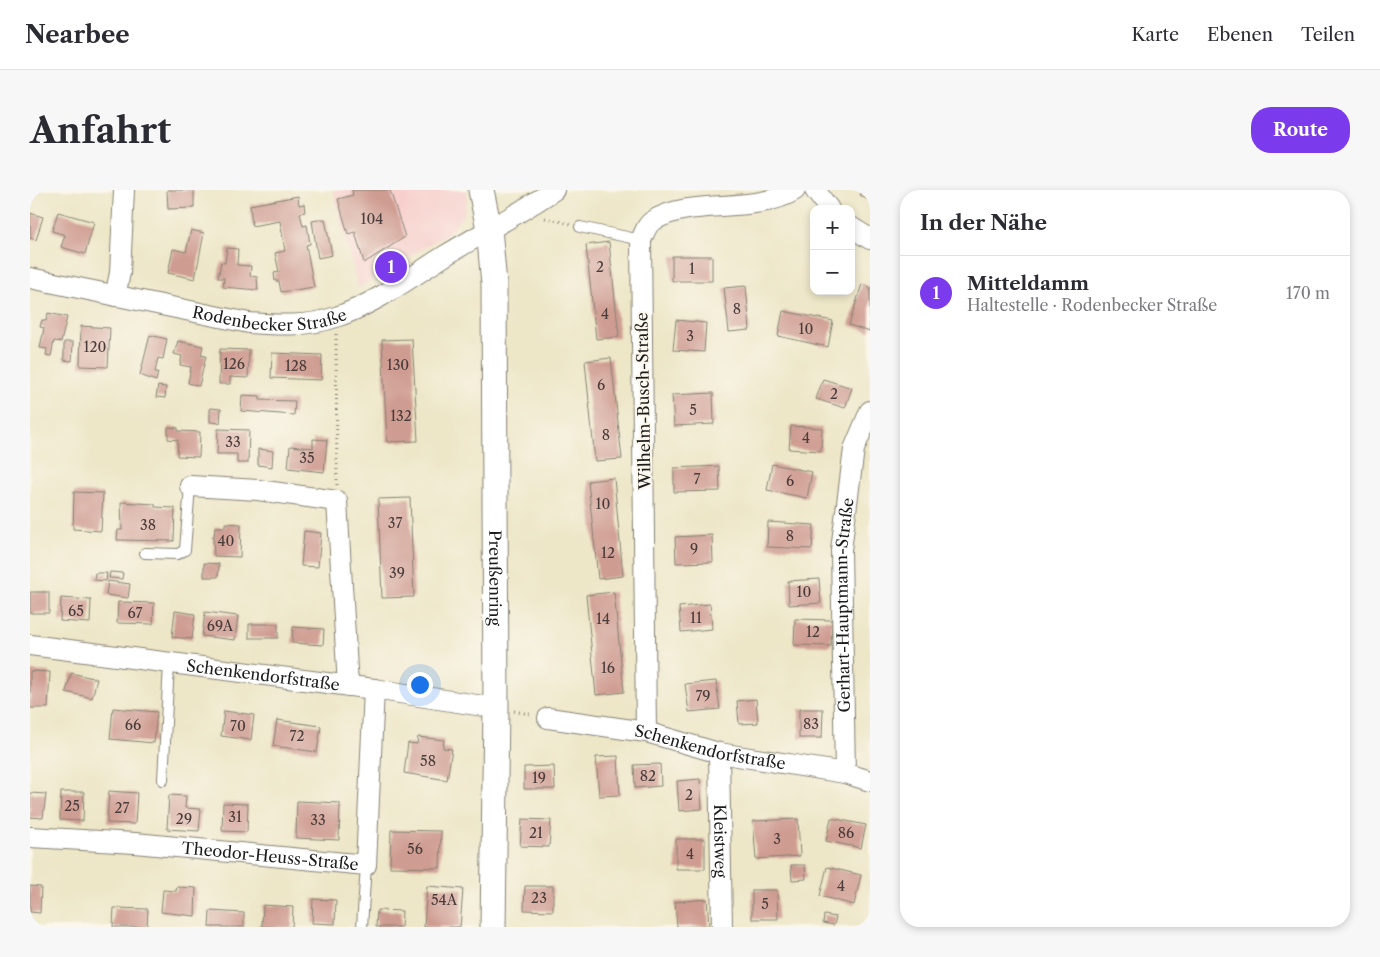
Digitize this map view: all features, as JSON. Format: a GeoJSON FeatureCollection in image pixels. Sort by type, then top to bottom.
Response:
{"type":"FeatureCollection","features":[{"type":"Feature","properties":{"kind":"street"},"geometry":{"type":"LineString","coordinates":[[116,296],[120,273],[124,190]]}},
{"type":"Feature","properties":{"kind":"street","name":"Preußenring"},"geometry":{"type":"LineString","coordinates":[[481,190],[489,229],[494,284],[496,708],[493,927]]}},
{"type":"Feature","properties":{"kind":"street","name":"Rodenbecker Straße"},"geometry":{"type":"LineString","coordinates":[[30,278],[249,323],[281,325],[313,322],[336,317],[371,301],[489,229],[522,212],[554,190]]}},
{"type":"Feature","properties":{"kind":"street"},"geometry":{"type":"LineString","coordinates":[[641,240],[651,222],[669,212],[756,203],[784,197],[795,190]]}},
{"type":"Feature","properties":{"kind":"street"},"geometry":{"type":"LineString","coordinates":[[815,190],[827,205]]}},
{"type":"Feature","properties":{"kind":"street"},"geometry":{"type":"LineString","coordinates":[[855,229],[870,239]]}},
{"type":"Feature","properties":{"kind":"street","name":"Wilhelm-Busch-Straße"},"geometry":{"type":"LineString","coordinates":[[641,240],[646,732]]}},
{"type":"Feature","properties":{"kind":"street","name":"Gerhart-Hauptmann-Straße"},"geometry":{"type":"LineString","coordinates":[[845,773],[841,550],[854,449],[870,411]]}},
{"type":"Feature","properties":{"kind":"street"},"geometry":{"type":"LineString","coordinates":[[190,486],[258,490],[337,501],[348,686]]}},
{"type":"Feature","properties":{"kind":"street","name":"Schenkendorfstraße"},"geometry":{"type":"LineString","coordinates":[[30,646],[374,689],[496,708]]}},
{"type":"Feature","properties":{"kind":"street","name":"Theodor-Heuss-Straße"},"geometry":{"type":"LineString","coordinates":[[30,837],[135,843],[366,865],[374,689]]}},
{"type":"Feature","properties":{"kind":"street","name":"Schenkendorfstraße"},"geometry":{"type":"LineString","coordinates":[[548,718],[646,732],[719,753],[845,773],[870,781]]}},
{"type":"Feature","properties":{"kind":"street","name":"Kleistweg"},"geometry":{"type":"LineString","coordinates":[[719,753],[722,927]]}},
{"type":"Feature","properties":{"kind":"lane"},"geometry":{"type":"LineString","coordinates":[[580,226],[641,240]]}},
{"type":"Feature","properties":{"kind":"lane"},"geometry":{"type":"LineString","coordinates":[[145,553],[178,554],[185,550],[190,486]]}},
{"type":"Feature","properties":{"kind":"lane"},"geometry":{"type":"LineString","coordinates":[[163,780],[169,664]]}},
{"type":"Feature","properties":{"kind":"lane"},"geometry":{"type":"LineString","coordinates":[[362,927],[366,865]]}},
{"type":"Feature","properties":{"kind":"path"},"geometry":{"type":"LineString","coordinates":[[522,212],[580,226]]}},
{"type":"Feature","properties":{"kind":"path"},"geometry":{"type":"LineString","coordinates":[[336,317],[337,501]]}},
{"type":"Feature","properties":{"kind":"path"},"geometry":{"type":"LineString","coordinates":[[496,708],[548,718]]}},
{"type":"Feature","properties":{"kind":"shaded area"},"geometry":{"type":"Polygon","coordinates":[[[333,190],[466,190],[467,197],[464,214],[449,232],[358,288],[333,190]]]}},
{"type":"Feature","properties":{"kind":"building"},"geometry":{"type":"Polygon","coordinates":[[[167,190],[194,190],[194,208],[168,209],[167,190]]]}},
{"type":"Feature","properties":{"kind":"building"},"geometry":{"type":"Polygon","coordinates":[[[352,190],[390,190],[405,237],[364,263],[355,232],[348,234],[338,199],[353,195],[352,190]]]}},
{"type":"Feature","properties":{"kind":"building"},"geometry":{"type":"Polygon","coordinates":[[[863,190],[870,190],[870,201],[860,195],[863,190]]]}},
{"type":"Feature","properties":{"kind":"building"},"geometry":{"type":"Polygon","coordinates":[[[298,196],[299,205],[304,204],[305,212],[300,213],[303,226],[307,225],[310,244],[306,245],[314,287],[281,292],[279,281],[275,281],[274,273],[279,272],[275,253],[285,251],[280,221],[252,226],[250,205],[298,196]]]}},
{"type":"Feature","properties":{"kind":"building"},"geometry":{"type":"Polygon","coordinates":[[[58,212],[94,222],[85,254],[61,247],[65,235],[52,231],[58,212]]]}},
{"type":"Feature","properties":{"kind":"building"},"geometry":{"type":"Polygon","coordinates":[[[30,213],[43,217],[36,240],[30,238],[30,213]]]}},
{"type":"Feature","properties":{"kind":"building"},"geometry":{"type":"Polygon","coordinates":[[[325,219],[332,255],[318,258],[312,221],[325,219]]]}},
{"type":"Feature","properties":{"kind":"building"},"geometry":{"type":"Polygon","coordinates":[[[191,230],[204,233],[195,279],[168,273],[173,249],[186,252],[191,230]]]}},
{"type":"Feature","properties":{"kind":"building"},"geometry":{"type":"Polygon","coordinates":[[[609,242],[619,337],[596,339],[586,245],[609,242]]]}},
{"type":"Feature","properties":{"kind":"building"},"geometry":{"type":"Polygon","coordinates":[[[227,248],[238,249],[237,265],[251,266],[250,276],[257,277],[258,290],[223,287],[224,278],[218,278],[221,262],[225,263],[227,248]]]}},
{"type":"Feature","properties":{"kind":"building"},"geometry":{"type":"Polygon","coordinates":[[[672,256],[712,256],[712,281],[672,281],[672,256]]]}},
{"type":"Feature","properties":{"kind":"building"},"geometry":{"type":"Polygon","coordinates":[[[862,284],[870,287],[870,332],[849,325],[862,284]]]}},
{"type":"Feature","properties":{"kind":"building"},"geometry":{"type":"Polygon","coordinates":[[[746,286],[750,330],[729,332],[724,288],[746,286]]]}},
{"type":"Feature","properties":{"kind":"building"},"geometry":{"type":"Polygon","coordinates":[[[783,311],[833,321],[828,347],[778,336],[783,311]]]}},
{"type":"Feature","properties":{"kind":"building"},"geometry":{"type":"Polygon","coordinates":[[[48,313],[67,317],[61,342],[54,341],[51,356],[46,355],[47,349],[40,348],[44,328],[40,327],[42,320],[46,321],[48,313]]]}},
{"type":"Feature","properties":{"kind":"building"},"geometry":{"type":"Polygon","coordinates":[[[676,320],[706,323],[704,352],[673,350],[676,320]]]}},
{"type":"Feature","properties":{"kind":"building"},"geometry":{"type":"Polygon","coordinates":[[[81,326],[110,328],[108,367],[80,366],[81,326]]]}},
{"type":"Feature","properties":{"kind":"building"},"geometry":{"type":"Polygon","coordinates":[[[150,335],[167,339],[163,359],[158,358],[155,372],[158,372],[156,381],[140,375],[150,335]]]}},
{"type":"Feature","properties":{"kind":"building"},"geometry":{"type":"Polygon","coordinates":[[[412,339],[418,441],[387,442],[382,340],[412,339]]]}},
{"type":"Feature","properties":{"kind":"building"},"geometry":{"type":"Polygon","coordinates":[[[178,341],[203,346],[201,355],[206,356],[199,386],[188,383],[191,367],[180,365],[182,356],[174,354],[178,341]]]}},
{"type":"Feature","properties":{"kind":"building"},"geometry":{"type":"Polygon","coordinates":[[[64,342],[73,342],[72,361],[64,360],[64,342]]]}},
{"type":"Feature","properties":{"kind":"building"},"geometry":{"type":"Polygon","coordinates":[[[220,349],[249,350],[248,378],[230,377],[230,384],[219,384],[220,349]]]}},
{"type":"Feature","properties":{"kind":"building"},"geometry":{"type":"Polygon","coordinates":[[[272,353],[322,355],[321,380],[271,378],[272,353]]]}},
{"type":"Feature","properties":{"kind":"building"},"geometry":{"type":"Polygon","coordinates":[[[611,358],[622,459],[595,461],[585,361],[611,358]]]}},
{"type":"Feature","properties":{"kind":"building"},"geometry":{"type":"Polygon","coordinates":[[[823,379],[852,388],[845,408],[816,399],[823,379]]]}},
{"type":"Feature","properties":{"kind":"building"},"geometry":{"type":"Polygon","coordinates":[[[158,386],[166,387],[165,398],[156,397],[158,386]]]}},
{"type":"Feature","properties":{"kind":"building"},"geometry":{"type":"Polygon","coordinates":[[[713,393],[714,424],[674,426],[672,395],[713,393]]]}},
{"type":"Feature","properties":{"kind":"building"},"geometry":{"type":"Polygon","coordinates":[[[242,395],[260,396],[260,400],[295,401],[294,415],[241,411],[242,395]]]}},
{"type":"Feature","properties":{"kind":"building"},"geometry":{"type":"Polygon","coordinates":[[[210,408],[221,409],[220,423],[210,422],[210,408]]]}},
{"type":"Feature","properties":{"kind":"building"},"geometry":{"type":"Polygon","coordinates":[[[791,426],[822,428],[821,451],[789,449],[791,426]]]}},
{"type":"Feature","properties":{"kind":"building"},"geometry":{"type":"Polygon","coordinates":[[[168,427],[178,428],[178,431],[200,432],[199,457],[177,456],[178,440],[168,439],[168,427]]]}},
{"type":"Feature","properties":{"kind":"building"},"geometry":{"type":"Polygon","coordinates":[[[218,429],[249,430],[248,463],[237,463],[237,454],[217,454],[218,429]]]}},
{"type":"Feature","properties":{"kind":"building"},"geometry":{"type":"Polygon","coordinates":[[[313,439],[327,440],[324,472],[288,468],[290,446],[313,448],[313,439]]]}},
{"type":"Feature","properties":{"kind":"building"},"geometry":{"type":"Polygon","coordinates":[[[258,449],[273,451],[272,467],[258,465],[258,449]]]}},
{"type":"Feature","properties":{"kind":"building"},"geometry":{"type":"Polygon","coordinates":[[[772,464],[812,472],[807,498],[767,490],[772,464]]]}},
{"type":"Feature","properties":{"kind":"building"},"geometry":{"type":"Polygon","coordinates":[[[719,466],[720,491],[674,492],[674,468],[719,466]]]}},
{"type":"Feature","properties":{"kind":"building"},"geometry":{"type":"Polygon","coordinates":[[[614,478],[623,576],[598,579],[588,481],[614,478]]]}},
{"type":"Feature","properties":{"kind":"building"},"geometry":{"type":"Polygon","coordinates":[[[74,492],[103,493],[101,531],[73,529],[74,492]]]}},
{"type":"Feature","properties":{"kind":"building"},"geometry":{"type":"Polygon","coordinates":[[[410,498],[414,597],[382,598],[378,499],[410,498]]]}},
{"type":"Feature","properties":{"kind":"building"},"geometry":{"type":"Polygon","coordinates":[[[121,502],[155,504],[155,507],[175,508],[174,541],[117,540],[118,530],[122,530],[121,502]]]}},
{"type":"Feature","properties":{"kind":"building"},"geometry":{"type":"Polygon","coordinates":[[[768,522],[814,525],[812,549],[767,547],[768,522]]]}},
{"type":"Feature","properties":{"kind":"building"},"geometry":{"type":"Polygon","coordinates":[[[225,523],[241,524],[240,557],[214,556],[213,536],[215,527],[225,527],[225,523]]]}},
{"type":"Feature","properties":{"kind":"building"},"geometry":{"type":"Polygon","coordinates":[[[304,531],[321,533],[318,567],[301,566],[304,531]]]}},
{"type":"Feature","properties":{"kind":"building"},"geometry":{"type":"Polygon","coordinates":[[[712,535],[713,562],[676,563],[675,537],[712,535]]]}},
{"type":"Feature","properties":{"kind":"building"},"geometry":{"type":"Polygon","coordinates":[[[204,563],[219,564],[218,577],[204,577],[204,563]]]}},
{"type":"Feature","properties":{"kind":"building"},"geometry":{"type":"Polygon","coordinates":[[[110,572],[123,573],[122,579],[109,578],[110,572]]]}},
{"type":"Feature","properties":{"kind":"building"},"geometry":{"type":"Polygon","coordinates":[[[95,573],[107,573],[106,581],[94,580],[95,573]]]}},
{"type":"Feature","properties":{"kind":"building"},"geometry":{"type":"Polygon","coordinates":[[[819,579],[821,603],[789,605],[788,581],[819,579]]]}},
{"type":"Feature","properties":{"kind":"building"},"geometry":{"type":"Polygon","coordinates":[[[108,581],[130,584],[128,598],[106,595],[108,581]]]}},
{"type":"Feature","properties":{"kind":"building"},"geometry":{"type":"Polygon","coordinates":[[[30,592],[49,592],[49,613],[30,613],[30,592]]]}},
{"type":"Feature","properties":{"kind":"building"},"geometry":{"type":"Polygon","coordinates":[[[614,592],[624,692],[596,695],[586,595],[614,592]]]}},
{"type":"Feature","properties":{"kind":"building"},"geometry":{"type":"Polygon","coordinates":[[[61,598],[91,600],[90,623],[60,621],[61,598]]]}},
{"type":"Feature","properties":{"kind":"building"},"geometry":{"type":"Polygon","coordinates":[[[118,602],[154,603],[153,624],[117,623],[118,602]]]}},
{"type":"Feature","properties":{"kind":"building"},"geometry":{"type":"Polygon","coordinates":[[[710,604],[712,629],[681,632],[679,607],[710,604]]]}},
{"type":"Feature","properties":{"kind":"building"},"geometry":{"type":"Polygon","coordinates":[[[175,611],[195,614],[192,639],[172,637],[175,611]]]}},
{"type":"Feature","properties":{"kind":"building"},"geometry":{"type":"Polygon","coordinates":[[[205,612],[238,616],[235,640],[202,636],[205,612]]]}},
{"type":"Feature","properties":{"kind":"building"},"geometry":{"type":"Polygon","coordinates":[[[795,619],[832,620],[831,646],[794,645],[795,619]]]}},
{"type":"Feature","properties":{"kind":"building"},"geometry":{"type":"Polygon","coordinates":[[[249,624],[278,624],[278,638],[249,638],[249,624]]]}},
{"type":"Feature","properties":{"kind":"building"},"geometry":{"type":"Polygon","coordinates":[[[293,627],[324,629],[323,645],[292,643],[293,627]]]}},
{"type":"Feature","properties":{"kind":"building"},"geometry":{"type":"Polygon","coordinates":[[[30,671],[50,672],[48,708],[30,708],[30,671]]]}},
{"type":"Feature","properties":{"kind":"building"},"geometry":{"type":"Polygon","coordinates":[[[71,673],[97,679],[92,698],[66,692],[71,673]]]}},
{"type":"Feature","properties":{"kind":"building"},"geometry":{"type":"Polygon","coordinates":[[[716,681],[720,709],[689,712],[685,684],[716,681]]]}},
{"type":"Feature","properties":{"kind":"building"},"geometry":{"type":"Polygon","coordinates":[[[756,699],[758,723],[739,724],[737,701],[756,699]]]}},
{"type":"Feature","properties":{"kind":"building"},"geometry":{"type":"Polygon","coordinates":[[[113,708],[157,712],[154,743],[110,739],[113,708]]]}},
{"type":"Feature","properties":{"kind":"building"},"geometry":{"type":"Polygon","coordinates":[[[799,709],[823,709],[822,738],[799,738],[799,709]]]}},
{"type":"Feature","properties":{"kind":"building"},"geometry":{"type":"Polygon","coordinates":[[[224,711],[254,715],[251,740],[221,736],[224,711]]]}},
{"type":"Feature","properties":{"kind":"building"},"geometry":{"type":"Polygon","coordinates":[[[277,720],[321,726],[317,752],[273,746],[277,720]]]}},
{"type":"Feature","properties":{"kind":"building"},"geometry":{"type":"Polygon","coordinates":[[[418,737],[444,740],[443,748],[452,749],[447,780],[404,773],[408,743],[417,744],[418,737]]]}},
{"type":"Feature","properties":{"kind":"building"},"geometry":{"type":"Polygon","coordinates":[[[618,756],[620,795],[599,796],[596,757],[618,756]]]}},
{"type":"Feature","properties":{"kind":"building"},"geometry":{"type":"Polygon","coordinates":[[[660,764],[661,786],[635,788],[634,765],[660,764]]]}},
{"type":"Feature","properties":{"kind":"building"},"geometry":{"type":"Polygon","coordinates":[[[554,766],[555,789],[524,789],[524,767],[554,766]]]}},
{"type":"Feature","properties":{"kind":"building"},"geometry":{"type":"Polygon","coordinates":[[[700,779],[702,809],[679,811],[677,781],[700,779]]]}},
{"type":"Feature","properties":{"kind":"building"},"geometry":{"type":"Polygon","coordinates":[[[109,791],[137,793],[135,824],[107,823],[109,791]]]}},
{"type":"Feature","properties":{"kind":"building"},"geometry":{"type":"Polygon","coordinates":[[[61,792],[84,792],[83,821],[60,820],[61,792]]]}},
{"type":"Feature","properties":{"kind":"building"},"geometry":{"type":"Polygon","coordinates":[[[30,793],[46,794],[43,818],[30,817],[30,793]]]}},
{"type":"Feature","properties":{"kind":"building"},"geometry":{"type":"Polygon","coordinates":[[[169,795],[186,796],[185,808],[201,809],[199,831],[167,829],[169,795]]]}},
{"type":"Feature","properties":{"kind":"building"},"geometry":{"type":"Polygon","coordinates":[[[297,801],[340,803],[339,840],[296,838],[297,801]]]}},
{"type":"Feature","properties":{"kind":"building"},"geometry":{"type":"Polygon","coordinates":[[[223,803],[248,804],[247,832],[222,831],[223,803]]]}},
{"type":"Feature","properties":{"kind":"building"},"geometry":{"type":"Polygon","coordinates":[[[831,818],[866,825],[861,848],[826,841],[831,818]]]}},
{"type":"Feature","properties":{"kind":"building"},"geometry":{"type":"Polygon","coordinates":[[[522,819],[551,820],[549,847],[520,846],[522,819]]]}},
{"type":"Feature","properties":{"kind":"building"},"geometry":{"type":"Polygon","coordinates":[[[798,819],[800,856],[756,859],[753,821],[798,819]]]}},
{"type":"Feature","properties":{"kind":"building"},"geometry":{"type":"Polygon","coordinates":[[[391,830],[441,831],[440,868],[390,867],[391,830]]]}},
{"type":"Feature","properties":{"kind":"building"},"geometry":{"type":"Polygon","coordinates":[[[676,839],[705,839],[705,869],[676,869],[676,839]]]}},
{"type":"Feature","properties":{"kind":"building"},"geometry":{"type":"Polygon","coordinates":[[[791,865],[805,865],[806,879],[792,880],[791,865]]]}},
{"type":"Feature","properties":{"kind":"building"},"geometry":{"type":"Polygon","coordinates":[[[827,867],[861,875],[854,905],[820,896],[827,867]]]}},
{"type":"Feature","properties":{"kind":"building"},"geometry":{"type":"Polygon","coordinates":[[[30,886],[41,887],[40,913],[30,912],[30,886]]]}},
{"type":"Feature","properties":{"kind":"building"},"geometry":{"type":"Polygon","coordinates":[[[427,886],[463,889],[460,927],[424,927],[427,886]]]}},
{"type":"Feature","properties":{"kind":"building"},"geometry":{"type":"Polygon","coordinates":[[[525,886],[553,886],[553,911],[524,910],[525,886]]]}},
{"type":"Feature","properties":{"kind":"building"},"geometry":{"type":"Polygon","coordinates":[[[177,887],[196,888],[195,916],[161,912],[163,890],[176,891],[177,887]]]}},
{"type":"Feature","properties":{"kind":"building"},"geometry":{"type":"Polygon","coordinates":[[[752,890],[777,890],[778,919],[752,919],[752,890]]]}},
{"type":"Feature","properties":{"kind":"building"},"geometry":{"type":"Polygon","coordinates":[[[313,899],[336,900],[335,924],[312,923],[313,899]]]}},
{"type":"Feature","properties":{"kind":"building"},"geometry":{"type":"Polygon","coordinates":[[[707,899],[709,926],[677,927],[675,902],[707,899]]]}},
{"type":"Feature","properties":{"kind":"building"},"geometry":{"type":"Polygon","coordinates":[[[263,905],[293,907],[292,927],[262,927],[263,905]]]}},
{"type":"Feature","properties":{"kind":"building"},"geometry":{"type":"Polygon","coordinates":[[[114,908],[148,909],[147,927],[113,927],[114,908]]]}},
{"type":"Feature","properties":{"kind":"building"},"geometry":{"type":"Polygon","coordinates":[[[377,910],[402,911],[401,927],[376,927],[377,910]]]}},
{"type":"Feature","properties":{"kind":"building"},"geometry":{"type":"Polygon","coordinates":[[[210,911],[244,913],[244,927],[209,927],[210,911]]]}},
{"type":"Feature","properties":{"kind":"building"},"geometry":{"type":"Polygon","coordinates":[[[824,915],[836,917],[834,925],[823,923],[824,915]]]}},
{"type":"Feature","properties":{"kind":"place","name":"Mitteldamm"},"geometry":{"type":"Point","coordinates":[391,267]}}]}
